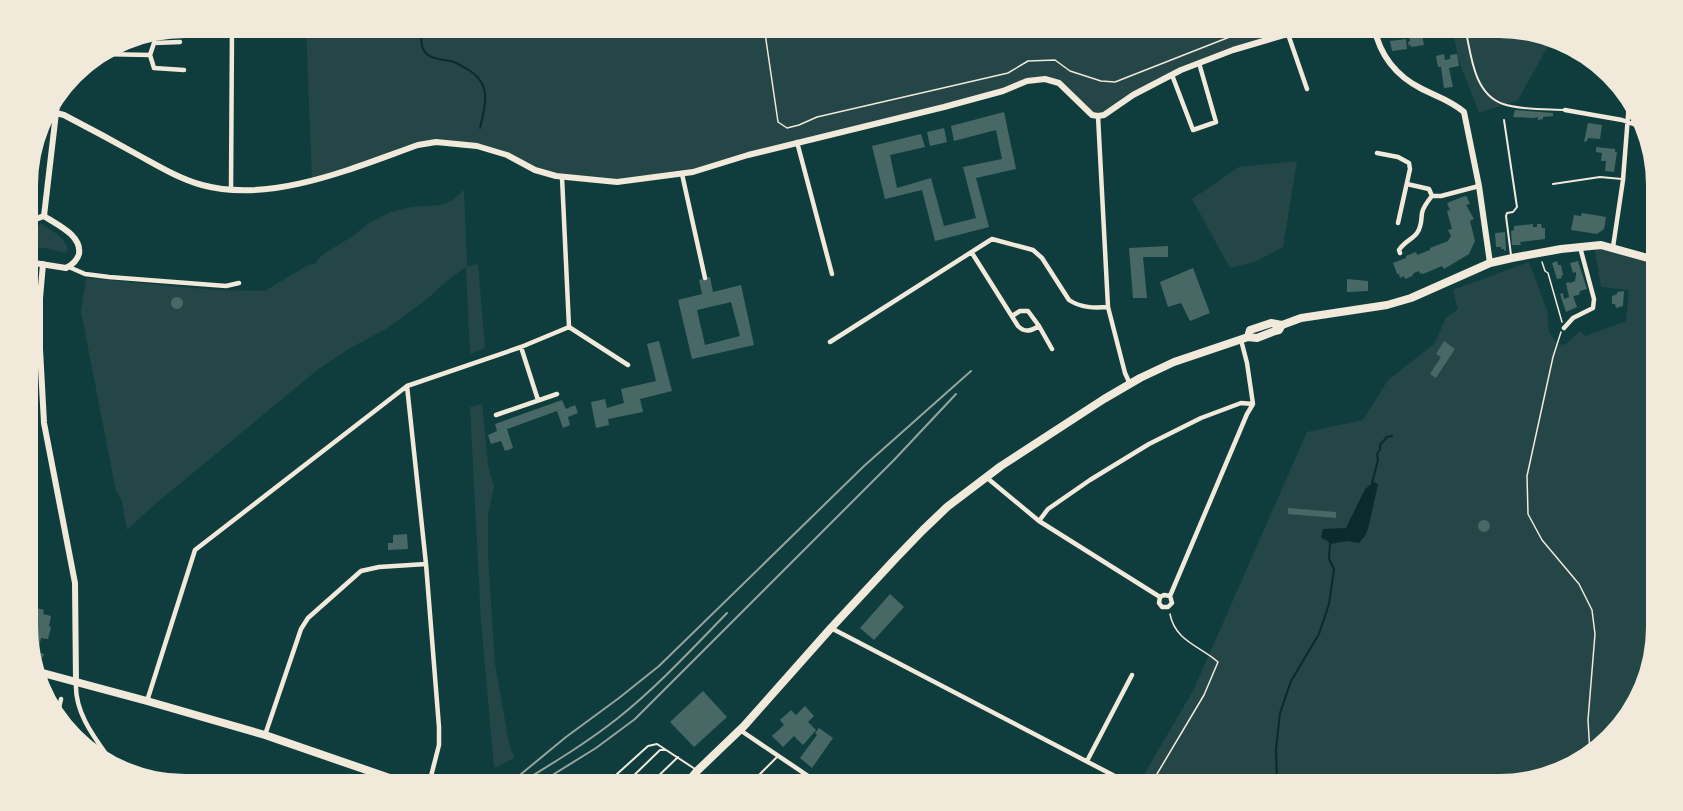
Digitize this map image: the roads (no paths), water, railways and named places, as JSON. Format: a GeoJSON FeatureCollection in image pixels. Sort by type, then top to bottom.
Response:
{"type":"FeatureCollection","features":[{"type":"Feature","properties":{"kind":"main road"},"geometry":{"type":"LineString","coordinates":[[694,774],[740,730],[831,628],[947,507],[986,477],[1130,384],[1174,362],[1244,339],[1257,338],[1279,330],[1282,325],[1305,317],[1387,305],[1411,298],[1493,262],[1539,253],[1602,245],[1646,257]]}},
{"type":"Feature","properties":{"kind":"main road"},"geometry":{"type":"LineString","coordinates":[[46,674],[265,735],[378,774]]}},
{"type":"Feature","properties":{"kind":"street"},"geometry":{"type":"LineString","coordinates":[[231,190],[232,38]]}},
{"type":"Feature","properties":{"kind":"street"},"geometry":{"type":"LineString","coordinates":[[56,113],[64,115],[168,171],[201,185],[231,190],[248,192],[312,181],[418,145],[436,142],[483,147],[507,155],[535,170],[562,177],[617,182],[682,174],[797,142],[929,111],[1003,91],[1037,79],[1059,83],[1092,115],[1104,115],[1133,95],[1172,75],[1233,50],[1274,38]]}},
{"type":"Feature","properties":{"kind":"street"},"geometry":{"type":"LineString","coordinates":[[1289,38],[1307,89]]}},
{"type":"Feature","properties":{"kind":"street"},"geometry":{"type":"LineString","coordinates":[[1376,38],[1383,54],[1401,76],[1464,112],[1493,262]]}},
{"type":"Feature","properties":{"kind":"street"},"geometry":{"type":"LineString","coordinates":[[180,42],[154,43],[150,55],[154,68],[184,70]]}},
{"type":"Feature","properties":{"kind":"street"},"geometry":{"type":"LineString","coordinates":[[117,54],[150,55]]}},
{"type":"Feature","properties":{"kind":"street"},"geometry":{"type":"LineString","coordinates":[[1172,75],[1192,130],[1216,122],[1199,63]]}},
{"type":"Feature","properties":{"kind":"street"},"geometry":{"type":"LineString","coordinates":[[1565,110],[1632,123]]}},
{"type":"Feature","properties":{"kind":"street"},"geometry":{"type":"LineString","coordinates":[[44,216],[56,113]]}},
{"type":"Feature","properties":{"kind":"street"},"geometry":{"type":"LineString","coordinates":[[1098,116],[1108,307],[1130,384]]}},
{"type":"Feature","properties":{"kind":"street"},"geometry":{"type":"LineString","coordinates":[[1613,247],[1623,180],[1628,116]]}},
{"type":"Feature","properties":{"kind":"street"},"geometry":{"type":"LineString","coordinates":[[797,142],[832,274]]}},
{"type":"Feature","properties":{"kind":"street"},"geometry":{"type":"LineString","coordinates":[[1377,153],[1398,157],[1408,163],[1410,169],[1398,223]]}},
{"type":"Feature","properties":{"kind":"street"},"geometry":{"type":"LineString","coordinates":[[682,174],[705,279]]}},
{"type":"Feature","properties":{"kind":"street"},"geometry":{"type":"LineString","coordinates":[[562,177],[569,327]]}},
{"type":"Feature","properties":{"kind":"street"},"geometry":{"type":"LineString","coordinates":[[1407,184],[1429,189],[1432,196]]}},
{"type":"Feature","properties":{"kind":"street"},"geometry":{"type":"LineString","coordinates":[[1432,196],[1442,196],[1479,186]]}},
{"type":"Feature","properties":{"kind":"street"},"geometry":{"type":"LineString","coordinates":[[1400,253],[1402,245],[1417,234],[1423,222],[1424,208],[1432,196]]}},
{"type":"Feature","properties":{"kind":"street"},"geometry":{"type":"LineString","coordinates":[[38,218],[44,216]]}},
{"type":"Feature","properties":{"kind":"street"},"geometry":{"type":"LineString","coordinates":[[44,216],[76,239],[78,256],[69,267]]}},
{"type":"Feature","properties":{"kind":"street"},"geometry":{"type":"LineString","coordinates":[[831,342],[992,239],[1033,250],[1042,258],[1069,300],[1075,305],[1108,307]]}},
{"type":"Feature","properties":{"kind":"street"},"geometry":{"type":"LineString","coordinates":[[1564,328],[1573,318],[1593,308],[1594,305],[1580,247]]}},
{"type":"Feature","properties":{"kind":"street"},"geometry":{"type":"LineString","coordinates":[[972,253],[1018,326],[1029,331],[1039,326]]}},
{"type":"Feature","properties":{"kind":"street"},"geometry":{"type":"LineString","coordinates":[[38,263],[61,268],[69,267],[85,274],[109,277],[226,286],[239,283]]}},
{"type":"Feature","properties":{"kind":"street"},"geometry":{"type":"LineString","coordinates":[[43,264],[40,349],[44,423],[75,583],[75,695],[82,718],[103,748]]}},
{"type":"Feature","properties":{"kind":"street"},"geometry":{"type":"LineString","coordinates":[[1012,316],[1020,311],[1028,311],[1052,349]]}},
{"type":"Feature","properties":{"kind":"street"},"geometry":{"type":"LineString","coordinates":[[147,701],[195,550],[407,386],[569,327]]}},
{"type":"Feature","properties":{"kind":"street"},"geometry":{"type":"LineString","coordinates":[[569,327],[628,364]]}},
{"type":"Feature","properties":{"kind":"street"},"geometry":{"type":"LineString","coordinates":[[1162,596],[1161,605],[1168,607],[1172,603],[1170,596],[1253,404],[1244,339]]}},
{"type":"Feature","properties":{"kind":"street"},"geometry":{"type":"LineString","coordinates":[[521,346],[538,400]]}},
{"type":"Feature","properties":{"kind":"street"},"geometry":{"type":"LineString","coordinates":[[407,386],[426,564],[439,727],[439,745],[432,774]]}},
{"type":"Feature","properties":{"kind":"street"},"geometry":{"type":"LineString","coordinates":[[496,415],[557,394]]}},
{"type":"Feature","properties":{"kind":"street"},"geometry":{"type":"LineString","coordinates":[[1039,521],[1048,509],[1149,444],[1201,418],[1241,403],[1253,404]]}},
{"type":"Feature","properties":{"kind":"street"},"geometry":{"type":"LineString","coordinates":[[986,477],[1039,521],[1162,596],[1170,596]]}},
{"type":"Feature","properties":{"kind":"street"},"geometry":{"type":"LineString","coordinates":[[265,735],[301,629],[308,618],[361,571],[379,567],[426,564]]}},
{"type":"Feature","properties":{"kind":"street"},"geometry":{"type":"LineString","coordinates":[[831,628],[1110,773]]}},
{"type":"Feature","properties":{"kind":"street"},"geometry":{"type":"LineString","coordinates":[[1087,761],[1132,675]]}},
{"type":"Feature","properties":{"kind":"street"},"geometry":{"type":"LineString","coordinates":[[60,705],[62,699]]}},
{"type":"Feature","properties":{"kind":"street"},"geometry":{"type":"LineString","coordinates":[[740,730],[804,774]]}},
{"type":"Feature","properties":{"kind":"lane"},"geometry":{"type":"LineString","coordinates":[[1467,38],[1475,72],[1488,94],[1502,104],[1565,110]]}},
{"type":"Feature","properties":{"kind":"lane"},"geometry":{"type":"LineString","coordinates":[[1504,120],[1517,207],[1506,216],[1512,258]]}},
{"type":"Feature","properties":{"kind":"lane"},"geometry":{"type":"LineString","coordinates":[[1553,184],[1600,177],[1623,180]]}},
{"type":"Feature","properties":{"kind":"lane"},"geometry":{"type":"LineString","coordinates":[[617,774],[648,746],[657,744],[697,771]]}},
{"type":"Feature","properties":{"kind":"lane"},"geometry":{"type":"LineString","coordinates":[[636,774],[660,750],[668,750]]}},
{"type":"Feature","properties":{"kind":"lane"},"geometry":{"type":"LineString","coordinates":[[760,774],[778,756]]}},
{"type":"Feature","properties":{"kind":"lane"},"geometry":{"type":"LineString","coordinates":[[661,774],[679,757]]}},
{"type":"Feature","properties":{"kind":"waterway"},"geometry":{"type":"LineString","coordinates":[[421,38],[422,46],[427,54],[467,69],[484,87],[485,102],[480,128]]}},
{"type":"Feature","properties":{"kind":"waterway"},"geometry":{"type":"LineString","coordinates":[[1372,483],[1380,445],[1387,437],[1392,436]]}},
{"type":"Feature","properties":{"kind":"waterway"},"geometry":{"type":"LineString","coordinates":[[1277,773],[1276,749],[1280,713],[1291,681],[1319,634],[1329,604],[1334,569],[1329,559],[1330,544]]}},
{"type":"Feature","properties":{"kind":"railway"},"geometry":{"type":"LineString","coordinates":[[521,774],[659,666],[864,466],[971,371]]}},
{"type":"Feature","properties":{"kind":"railway"},"geometry":{"type":"LineString","coordinates":[[555,774],[596,748],[635,719],[894,460],[956,394]]}},
{"type":"Feature","properties":{"kind":"railway"},"geometry":{"type":"LineString","coordinates":[[535,774],[585,742],[647,694],[727,613]]}}]}
